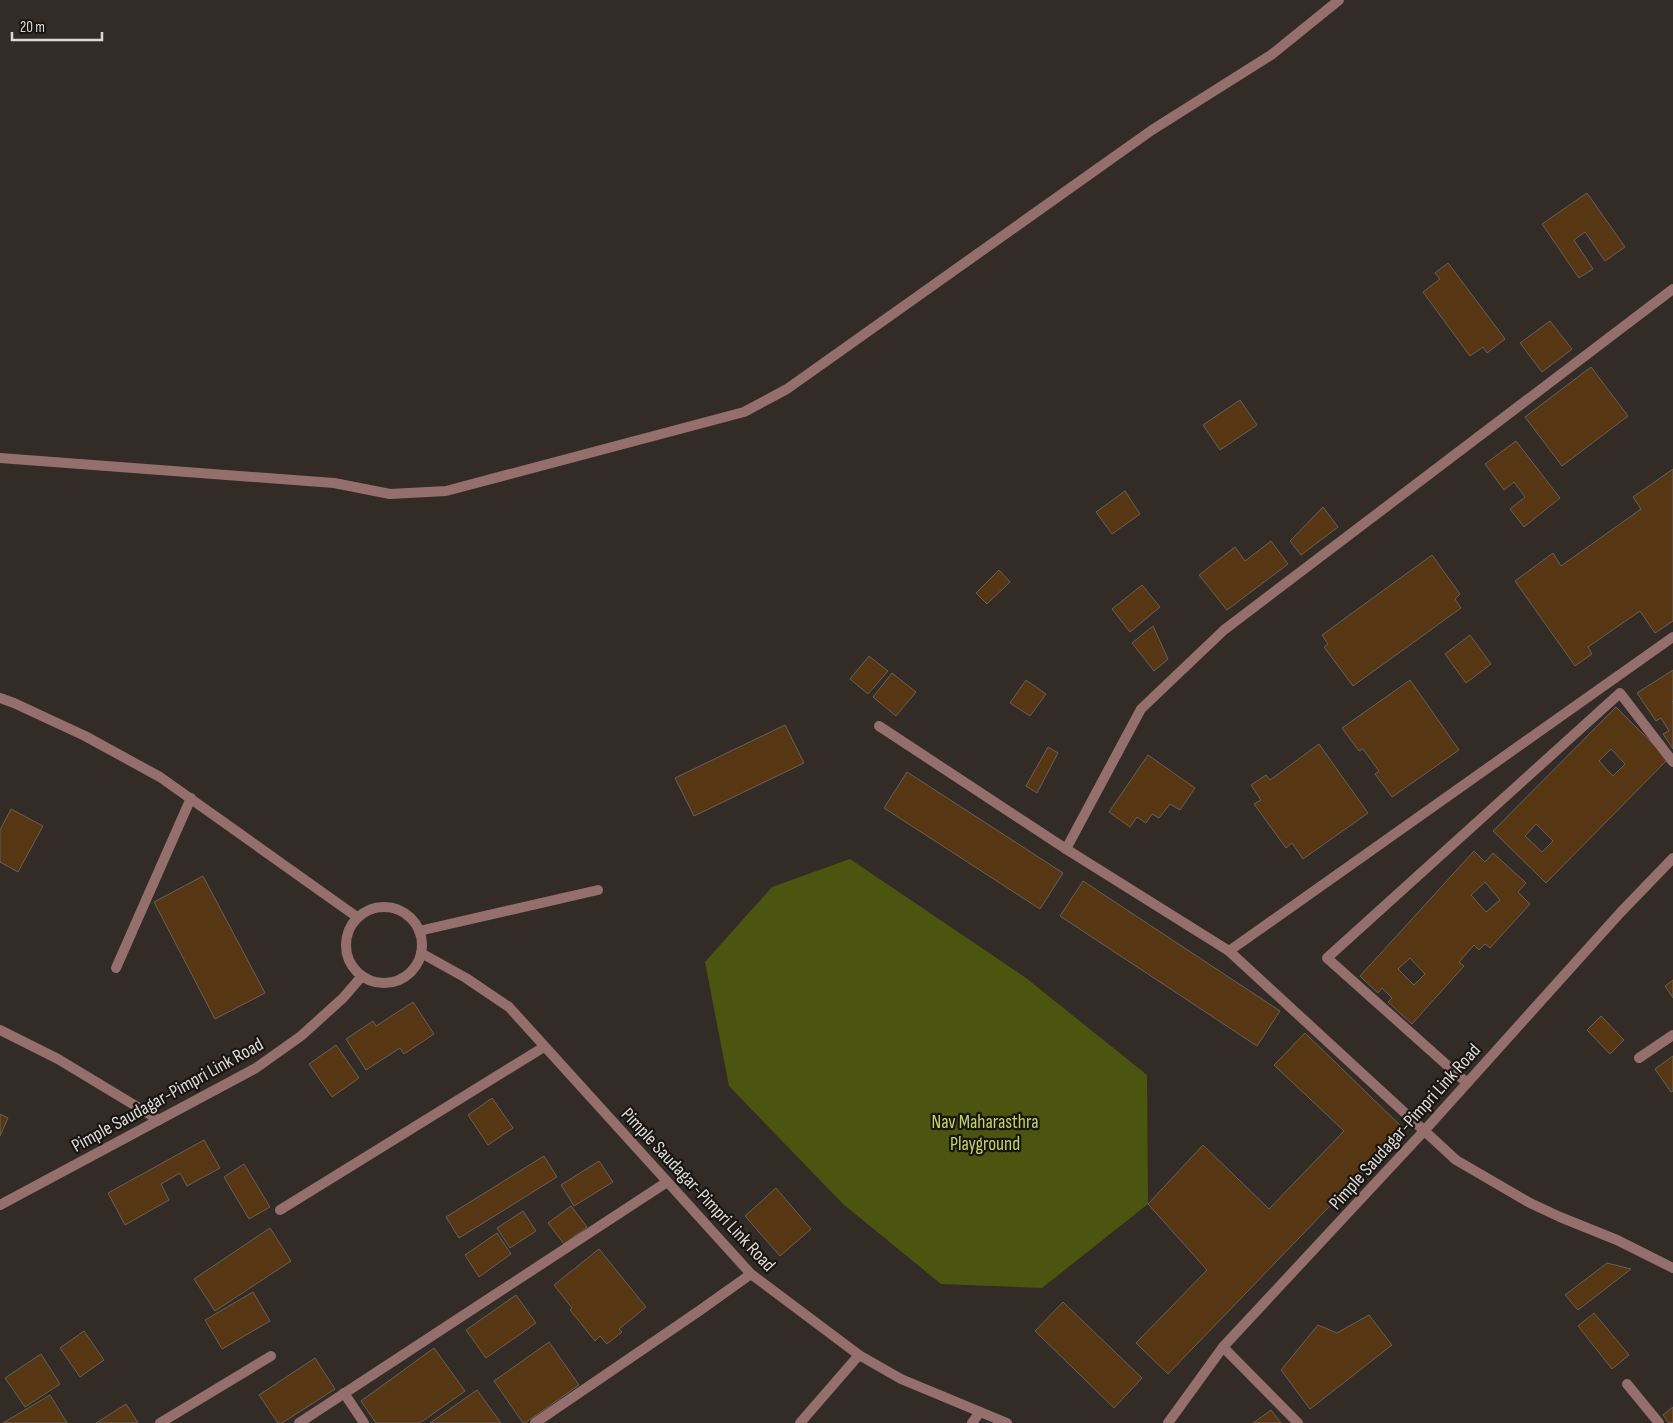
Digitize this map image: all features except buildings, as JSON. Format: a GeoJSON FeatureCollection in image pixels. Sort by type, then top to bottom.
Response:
{"type":"FeatureCollection","features":[{"type":"Feature","properties":{"kind":"street"},"geometry":{"type":"LineString","coordinates":[[0,458],[334,483],[390,494],[446,491],[744,412],[787,389],[1152,130],[1271,56],[1339,0]]}},
{"type":"Feature","properties":{"kind":"street"},"geometry":{"type":"LineString","coordinates":[[1066,849],[1141,709],[1224,630],[1673,289]]}},
{"type":"Feature","properties":{"kind":"street"},"geometry":{"type":"LineString","coordinates":[[1229,951],[1673,637]]}},
{"type":"Feature","properties":{"kind":"street"},"geometry":{"type":"LineString","coordinates":[[1466,1083],[1327,958],[1620,693],[1673,762]]}},
{"type":"Feature","properties":{"kind":"street"},"geometry":{"type":"LineString","coordinates":[[0,698],[85,736],[160,777],[357,917]]}},
{"type":"Feature","properties":{"kind":"street"},"geometry":{"type":"LineString","coordinates":[[878,726],[1066,849],[1229,951],[1456,1160],[1530,1203],[1617,1240],[1673,1268]]}},
{"type":"Feature","properties":{"kind":"street"},"geometry":{"type":"LineString","coordinates":[[116,968],[191,798]]}},
{"type":"Feature","properties":{"kind":"street","name":"Pimple Saudagar-Pimpri Link Road"},"geometry":{"type":"LineString","coordinates":[[1168,1423],[1223,1347],[1424,1131],[1620,913],[1673,858]]}},
{"type":"Feature","properties":{"kind":"street"},"geometry":{"type":"LineString","coordinates":[[419,931],[598,890]]}},
{"type":"Feature","properties":{"kind":"street"},"geometry":{"type":"LineString","coordinates":[[377,907],[392,907],[406,913],[416,924],[422,938],[421,953],[415,967],[398,980],[383,983],[368,980],[362,976],[352,965],[346,951],[346,936],[357,917],[369,909],[377,907]]}},
{"type":"Feature","properties":{"kind":"street","name":"Pimple Saudagar-Pimpri Link Road"},"geometry":{"type":"LineString","coordinates":[[421,953],[466,978],[509,1008],[751,1274],[859,1355],[901,1379],[1007,1423]]}},
{"type":"Feature","properties":{"kind":"street","name":"Pimple Saudagar-Pimpri Link Road"},"geometry":{"type":"LineString","coordinates":[[0,1205],[256,1068],[301,1036],[343,998],[362,976]]}},
{"type":"Feature","properties":{"kind":"street"},"geometry":{"type":"LineString","coordinates":[[0,1030],[58,1059],[159,1120]]}},
{"type":"Feature","properties":{"kind":"street"},"geometry":{"type":"LineString","coordinates":[[1639,1058],[1673,1035]]}},
{"type":"Feature","properties":{"kind":"street"},"geometry":{"type":"LineString","coordinates":[[280,1210],[544,1047]]}},
{"type":"Feature","properties":{"kind":"street"},"geometry":{"type":"LineString","coordinates":[[299,1423],[668,1182]]}},
{"type":"Feature","properties":{"kind":"street"},"geometry":{"type":"LineString","coordinates":[[535,1423],[751,1274]]}},
{"type":"Feature","properties":{"kind":"street"},"geometry":{"type":"LineString","coordinates":[[1223,1347],[1298,1423]]}},
{"type":"Feature","properties":{"kind":"street"},"geometry":{"type":"LineString","coordinates":[[800,1423],[859,1355]]}},
{"type":"Feature","properties":{"kind":"street"},"geometry":{"type":"LineString","coordinates":[[160,1423],[271,1356]]}},
{"type":"Feature","properties":{"kind":"street"},"geometry":{"type":"LineString","coordinates":[[1627,1384],[1659,1423]]}},
{"type":"Feature","properties":{"kind":"street"},"geometry":{"type":"LineString","coordinates":[[344,1393],[364,1423]]}},
{"type":"Feature","properties":{"kind":"street"},"geometry":{"type":"LineString","coordinates":[[972,1423],[980,1412]]}},
{"type":"Feature","properties":{"kind":"green space","name":"Nav Maharasthra Playground"},"geometry":{"type":"Polygon","coordinates":[[[850,859],[1026,978],[1147,1075],[1148,1204],[1042,1288],[941,1284],[843,1204],[729,1086],[705,962],[772,887],[850,859]]]}}]}
